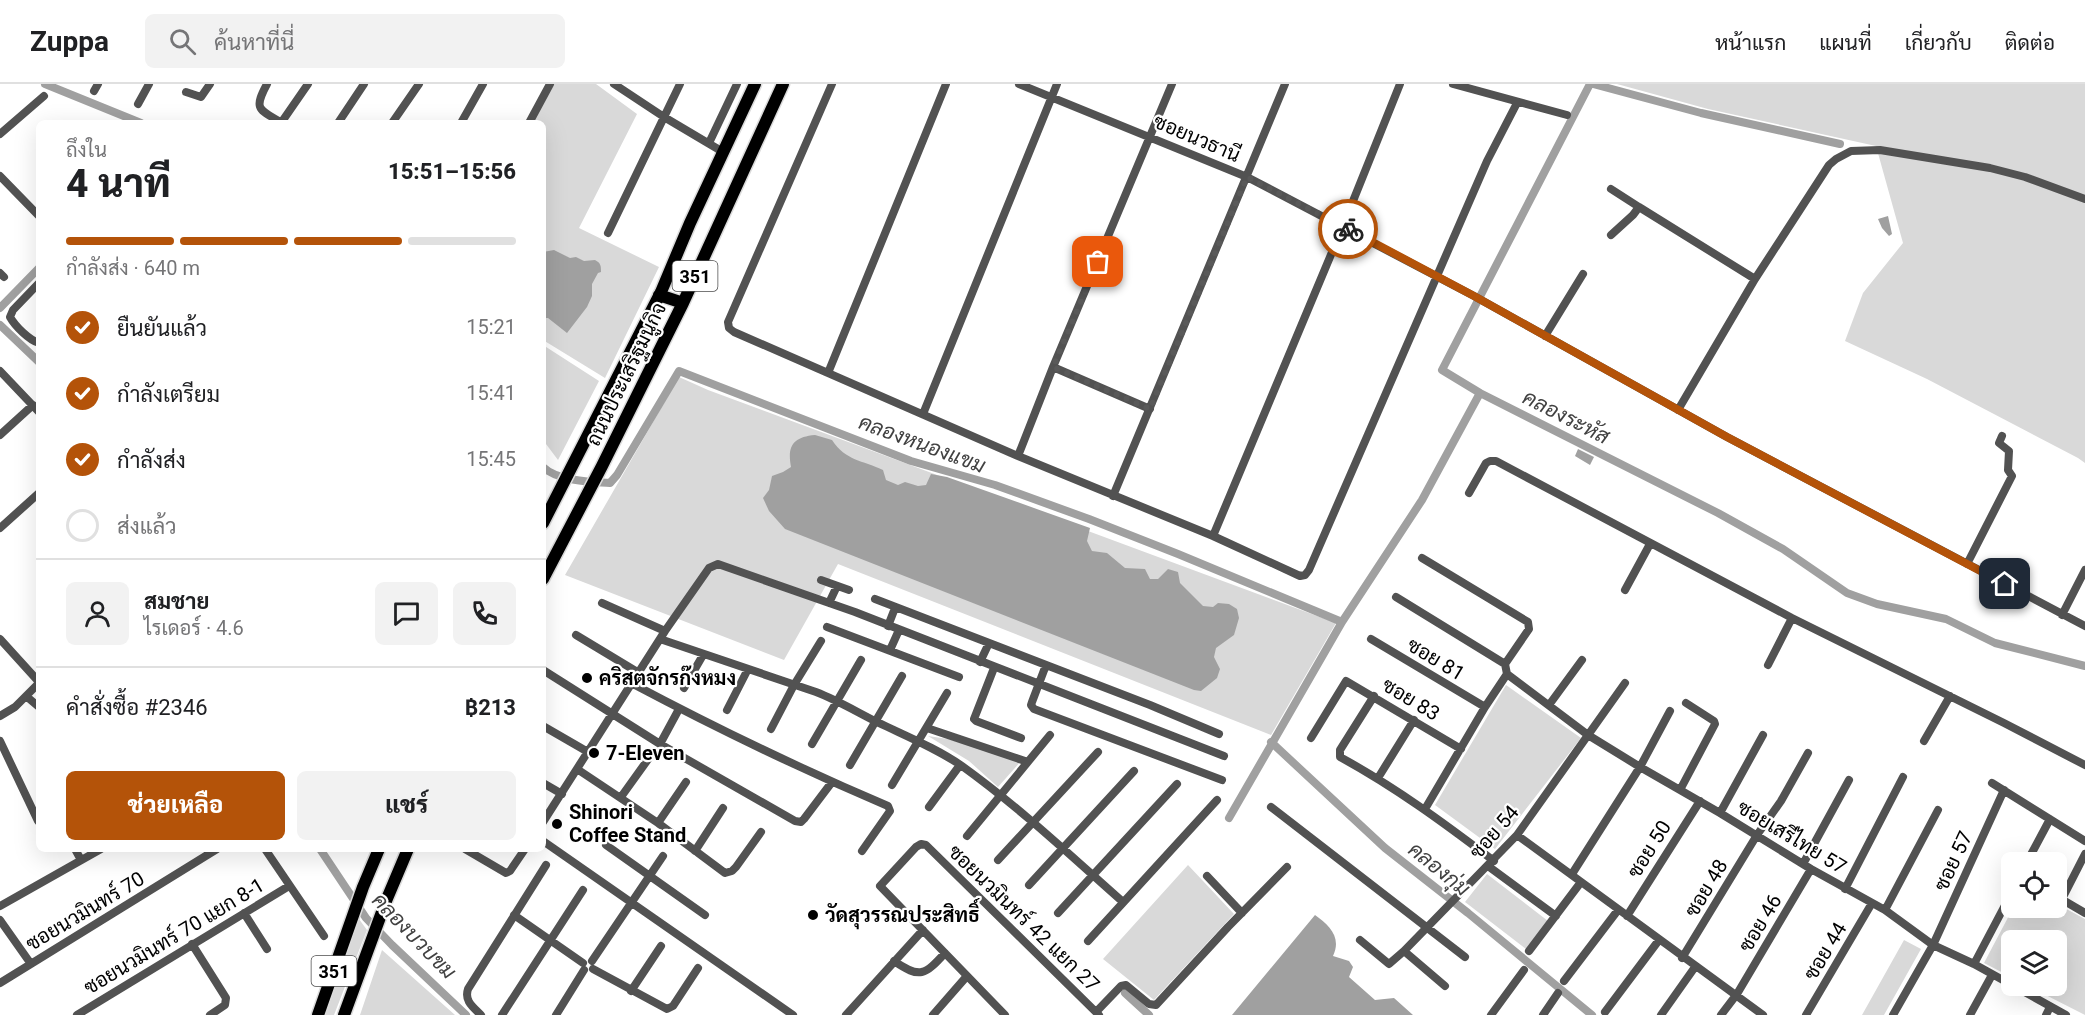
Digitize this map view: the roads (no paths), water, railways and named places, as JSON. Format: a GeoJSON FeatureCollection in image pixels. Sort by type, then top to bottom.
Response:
{"type":"FeatureCollection","features":[{"type":"Feature","properties":{"kind":"main road","name":"ถนนประเสริฐมนูกิจ"},"geometry":{"type":"LineString","coordinates":[[546,517],[659,295],[755,84]]}},
{"type":"Feature","properties":{"kind":"main road","name":"ถนนประเสริฐมนูกิจ"},"geometry":{"type":"LineString","coordinates":[[546,573],[683,303],[783,84]]}},
{"type":"Feature","properties":{"kind":"main road"},"geometry":{"type":"LineString","coordinates":[[659,295],[683,303]]}},
{"type":"Feature","properties":{"kind":"main road","name":"351"},"geometry":{"type":"LineString","coordinates":[[318,1015],[378,852]]}},
{"type":"Feature","properties":{"kind":"main road","name":"351"},"geometry":{"type":"LineString","coordinates":[[344,1015],[407,852]]}},
{"type":"Feature","properties":{"kind":"street"},"geometry":{"type":"LineString","coordinates":[[138,104],[149,84]]}},
{"type":"Feature","properties":{"kind":"street"},"geometry":{"type":"LineString","coordinates":[[186,92],[201,97],[210,84]]}},
{"type":"Feature","properties":{"kind":"street"},"geometry":{"type":"LineString","coordinates":[[267,84],[258,100],[259,106],[263,112],[277,120]]}},
{"type":"Feature","properties":{"kind":"street"},"geometry":{"type":"LineString","coordinates":[[284,120],[308,84]]}},
{"type":"Feature","properties":{"kind":"street"},"geometry":{"type":"LineString","coordinates":[[340,120],[364,84]]}},
{"type":"Feature","properties":{"kind":"street"},"geometry":{"type":"LineString","coordinates":[[394,120],[419,84]]}},
{"type":"Feature","properties":{"kind":"street"},"geometry":{"type":"LineString","coordinates":[[463,120],[483,84]]}},
{"type":"Feature","properties":{"kind":"street"},"geometry":{"type":"LineString","coordinates":[[531,120],[550,84]]}},
{"type":"Feature","properties":{"kind":"street"},"geometry":{"type":"LineString","coordinates":[[614,84],[723,152]]}},
{"type":"Feature","properties":{"kind":"street"},"geometry":{"type":"LineString","coordinates":[[608,233],[680,84]]}},
{"type":"Feature","properties":{"kind":"street"},"geometry":{"type":"LineString","coordinates":[[709,143],[737,84]]}},
{"type":"Feature","properties":{"kind":"street"},"geometry":{"type":"LineString","coordinates":[[831,84],[728,322],[729,328],[1018,456],[1212,536],[1300,576],[1310,570],[1435,276],[1486,161],[1517,103]]}},
{"type":"Feature","properties":{"kind":"street"},"geometry":{"type":"LineString","coordinates":[[828,373],[946,84]]}},
{"type":"Feature","properties":{"kind":"street","name":"ซอยนวธานี"},"geometry":{"type":"LineString","coordinates":[[1019,84],[1247,177],[1343,226],[1678,410],[2085,626]]}},
{"type":"Feature","properties":{"kind":"street"},"geometry":{"type":"LineString","coordinates":[[923,414],[1058,84]]}},
{"type":"Feature","properties":{"kind":"street"},"geometry":{"type":"LineString","coordinates":[[1018,456],[1172,84]]}},
{"type":"Feature","properties":{"kind":"street"},"geometry":{"type":"LineString","coordinates":[[1113,496],[1285,84]]}},
{"type":"Feature","properties":{"kind":"street"},"geometry":{"type":"LineString","coordinates":[[1212,536],[1343,226],[1400,84]]}},
{"type":"Feature","properties":{"kind":"street"},"geometry":{"type":"LineString","coordinates":[[1453,84],[1567,115]]}},
{"type":"Feature","properties":{"kind":"street"},"geometry":{"type":"LineString","coordinates":[[0,134],[44,96]]}},
{"type":"Feature","properties":{"kind":"street"},"geometry":{"type":"LineString","coordinates":[[1678,410],[1755,279],[1829,165],[1851,151],[1880,150],[1990,168],[2025,177],[2085,199]]}},
{"type":"Feature","properties":{"kind":"street"},"geometry":{"type":"LineString","coordinates":[[0,176],[36,213]]}},
{"type":"Feature","properties":{"kind":"street"},"geometry":{"type":"LineString","coordinates":[[1611,189],[1755,279]]}},
{"type":"Feature","properties":{"kind":"street"},"geometry":{"type":"LineString","coordinates":[[1611,235],[1639,207]]}},
{"type":"Feature","properties":{"kind":"street"},"geometry":{"type":"LineString","coordinates":[[1545,336],[1583,274]]}},
{"type":"Feature","properties":{"kind":"street"},"geometry":{"type":"LineString","coordinates":[[36,286],[10,316],[12,321],[36,342]]}},
{"type":"Feature","properties":{"kind":"street"},"geometry":{"type":"LineString","coordinates":[[1053,367],[1150,409]]}},
{"type":"Feature","properties":{"kind":"street"},"geometry":{"type":"LineString","coordinates":[[0,370],[36,408]]}},
{"type":"Feature","properties":{"kind":"street"},"geometry":{"type":"LineString","coordinates":[[0,435],[33,405]]}},
{"type":"Feature","properties":{"kind":"street"},"geometry":{"type":"LineString","coordinates":[[1967,564],[2012,476],[2008,470],[2009,451],[1999,443],[2002,436]]}},
{"type":"Feature","properties":{"kind":"street"},"geometry":{"type":"LineString","coordinates":[[1469,492],[1486,463],[1496,461],[1792,618],[2085,765]]}},
{"type":"Feature","properties":{"kind":"street"},"geometry":{"type":"LineString","coordinates":[[0,528],[36,496]]}},
{"type":"Feature","properties":{"kind":"street"},"geometry":{"type":"LineString","coordinates":[[1625,590],[1650,544]]}},
{"type":"Feature","properties":{"kind":"street"},"geometry":{"type":"LineString","coordinates":[[1422,558],[1528,622],[1529,629],[1505,664],[1507,674],[1425,809]]}},
{"type":"Feature","properties":{"kind":"street"},"geometry":{"type":"LineString","coordinates":[[546,818],[665,631],[709,568],[718,564],[829,603],[1224,756]]}},
{"type":"Feature","properties":{"kind":"street"},"geometry":{"type":"LineString","coordinates":[[2062,615],[2085,570]]}},
{"type":"Feature","properties":{"kind":"street"},"geometry":{"type":"LineString","coordinates":[[821,580],[849,590]]}},
{"type":"Feature","properties":{"kind":"street"},"geometry":{"type":"LineString","coordinates":[[829,603],[837,586]]}},
{"type":"Feature","properties":{"kind":"street"},"geometry":{"type":"LineString","coordinates":[[1396,597],[1505,664]]}},
{"type":"Feature","properties":{"kind":"street"},"geometry":{"type":"LineString","coordinates":[[875,599],[1150,705],[1219,735]]}},
{"type":"Feature","properties":{"kind":"street"},"geometry":{"type":"LineString","coordinates":[[602,603],[665,631]]}},
{"type":"Feature","properties":{"kind":"street"},"geometry":{"type":"LineString","coordinates":[[888,626],[895,608]]}},
{"type":"Feature","properties":{"kind":"street"},"geometry":{"type":"LineString","coordinates":[[1768,665],[1792,618]]}},
{"type":"Feature","properties":{"kind":"street"},"geometry":{"type":"LineString","coordinates":[[827,627],[959,677]]}},
{"type":"Feature","properties":{"kind":"street"},"geometry":{"type":"LineString","coordinates":[[890,651],[899,630]]}},
{"type":"Feature","properties":{"kind":"street"},"geometry":{"type":"LineString","coordinates":[[576,635],[639,674]]}},
{"type":"Feature","properties":{"kind":"street"},"geometry":{"type":"LineString","coordinates":[[0,639],[36,679]]}},
{"type":"Feature","properties":{"kind":"street"},"geometry":{"type":"LineString","coordinates":[[660,639],[838,701],[919,741],[960,765],[999,795],[1124,902]]}},
{"type":"Feature","properties":{"kind":"street","name":"ซอย 81"},"geometry":{"type":"LineString","coordinates":[[1371,639],[1485,707]]}},
{"type":"Feature","properties":{"kind":"street"},"geometry":{"type":"LineString","coordinates":[[771,729],[821,641]]}},
{"type":"Feature","properties":{"kind":"street"},"geometry":{"type":"LineString","coordinates":[[980,662],[989,643]]}},
{"type":"Feature","properties":{"kind":"street"},"geometry":{"type":"LineString","coordinates":[[684,688],[703,654]]}},
{"type":"Feature","properties":{"kind":"street"},"geometry":{"type":"LineString","coordinates":[[812,744],[861,660]]}},
{"type":"Feature","properties":{"kind":"street"},"geometry":{"type":"LineString","coordinates":[[1549,705],[1582,660]]}},
{"type":"Feature","properties":{"kind":"street"},"geometry":{"type":"LineString","coordinates":[[1046,666],[1031,705],[1034,709],[1222,780]]}},
{"type":"Feature","properties":{"kind":"street"},"geometry":{"type":"LineString","coordinates":[[994,668],[974,719],[976,722],[1021,738]]}},
{"type":"Feature","properties":{"kind":"street"},"geometry":{"type":"LineString","coordinates":[[727,710],[748,669]]}},
{"type":"Feature","properties":{"kind":"street"},"geometry":{"type":"LineString","coordinates":[[546,672],[660,744],[799,822],[804,819],[832,782]]}},
{"type":"Feature","properties":{"kind":"street","name":"ซอยเสรีไทย 57"},"geometry":{"type":"LineString","coordinates":[[1507,674],[1588,735],[1640,767],[1845,889],[1885,910],[1933,945],[1974,964],[2067,1015]]}},
{"type":"Feature","properties":{"kind":"street"},"geometry":{"type":"LineString","coordinates":[[850,765],[903,676]]}},
{"type":"Feature","properties":{"kind":"street","name":"ซอย 83"},"geometry":{"type":"LineString","coordinates":[[1311,738],[1343,683],[1349,681],[1461,749]]}},
{"type":"Feature","properties":{"kind":"street","name":"ซอย 54"},"geometry":{"type":"LineString","coordinates":[[1404,951],[1516,835],[1625,683]]}},
{"type":"Feature","properties":{"kind":"street"},"geometry":{"type":"LineString","coordinates":[[633,684],[679,709],[890,808],[890,812],[862,851]]}},
{"type":"Feature","properties":{"kind":"street"},"geometry":{"type":"LineString","coordinates":[[0,716],[27,696],[36,686]]}},
{"type":"Feature","properties":{"kind":"street"},"geometry":{"type":"LineString","coordinates":[[892,784],[947,693]]}},
{"type":"Feature","properties":{"kind":"street"},"geometry":{"type":"LineString","coordinates":[[27,696],[36,704]]}},
{"type":"Feature","properties":{"kind":"street"},"geometry":{"type":"LineString","coordinates":[[1374,696],[1339,754],[1340,757],[1378,778],[1425,809],[1556,916]]}},
{"type":"Feature","properties":{"kind":"street"},"geometry":{"type":"LineString","coordinates":[[1924,741],[1950,696]]}},
{"type":"Feature","properties":{"kind":"street"},"geometry":{"type":"LineString","coordinates":[[1680,790],[1715,724],[1714,720],[1686,703]]}},
{"type":"Feature","properties":{"kind":"street"},"geometry":{"type":"LineString","coordinates":[[660,744],[679,709]]}},
{"type":"Feature","properties":{"kind":"street"},"geometry":{"type":"LineString","coordinates":[[1572,874],[1640,767],[1670,711]]}},
{"type":"Feature","properties":{"kind":"street"},"geometry":{"type":"LineString","coordinates":[[1378,778],[1414,720]]}},
{"type":"Feature","properties":{"kind":"street"},"geometry":{"type":"LineString","coordinates":[[546,728],[588,752]]}},
{"type":"Feature","properties":{"kind":"street"},"geometry":{"type":"LineString","coordinates":[[927,728],[1028,762]]}},
{"type":"Feature","properties":{"kind":"street"},"geometry":{"type":"LineString","coordinates":[[967,836],[1050,735]]}},
{"type":"Feature","properties":{"kind":"street"},"geometry":{"type":"LineString","coordinates":[[1720,813],[1763,735]]}},
{"type":"Feature","properties":{"kind":"street"},"geometry":{"type":"LineString","coordinates":[[0,741],[36,817]]}},
{"type":"Feature","properties":{"kind":"street"},"geometry":{"type":"LineString","coordinates":[[998,860],[1098,752]]}},
{"type":"Feature","properties":{"kind":"street","name":"ซอย 48"},"geometry":{"type":"LineString","coordinates":[[1682,958],[1757,835],[1781,801],[1808,753]]}},
{"type":"Feature","properties":{"kind":"street"},"geometry":{"type":"LineString","coordinates":[[621,797],[649,758]]}},
{"type":"Feature","properties":{"kind":"street"},"geometry":{"type":"LineString","coordinates":[[929,807],[960,765]]}},
{"type":"Feature","properties":{"kind":"street"},"geometry":{"type":"LineString","coordinates":[[577,769],[621,797],[725,873],[736,867],[761,832]]}},
{"type":"Feature","properties":{"kind":"street"},"geometry":{"type":"LineString","coordinates":[[1029,885],[1134,771]]}},
{"type":"Feature","properties":{"kind":"street"},"geometry":{"type":"LineString","coordinates":[[1845,889],[1903,777]]}},
{"type":"Feature","properties":{"kind":"street"},"geometry":{"type":"LineString","coordinates":[[1803,864],[1849,780]]}},
{"type":"Feature","properties":{"kind":"street"},"geometry":{"type":"LineString","coordinates":[[658,823],[686,782]]}},
{"type":"Feature","properties":{"kind":"street"},"geometry":{"type":"LineString","coordinates":[[1992,783],[2085,841]]}},
{"type":"Feature","properties":{"kind":"street"},"geometry":{"type":"LineString","coordinates":[[1058,913],[1177,784]]}},
{"type":"Feature","properties":{"kind":"street"},"geometry":{"type":"LineString","coordinates":[[546,785],[562,794]]}},
{"type":"Feature","properties":{"kind":"street","name":"ซอย 57"},"geometry":{"type":"LineString","coordinates":[[1893,1015],[1933,945],[2004,790]]}},
{"type":"Feature","properties":{"kind":"street"},"geometry":{"type":"LineString","coordinates":[[1088,941],[1217,800]]}},
{"type":"Feature","properties":{"kind":"street","name":"ซอย 50"},"geometry":{"type":"LineString","coordinates":[[1627,916],[1700,801]]}},
{"type":"Feature","properties":{"kind":"street"},"geometry":{"type":"LineString","coordinates":[[1271,807],[1465,957]]}},
{"type":"Feature","properties":{"kind":"street"},"geometry":{"type":"LineString","coordinates":[[695,851],[723,808]]}},
{"type":"Feature","properties":{"kind":"street"},"geometry":{"type":"LineString","coordinates":[[1885,910],[1938,810]]}},
{"type":"Feature","properties":{"kind":"street"},"geometry":{"type":"LineString","coordinates":[[2032,852],[2050,819]]}},
{"type":"Feature","properties":{"kind":"street"},"geometry":{"type":"LineString","coordinates":[[1516,835],[1572,874],[1682,958],[1737,994],[1762,1015]]}},
{"type":"Feature","properties":{"kind":"street"},"geometry":{"type":"LineString","coordinates":[[546,843],[793,1015]]}},
{"type":"Feature","properties":{"kind":"street","name":"ซอยนวมินทร์ 42 แยก 27"},"geometry":{"type":"LineString","coordinates":[[923,930],[880,886],[921,844],[926,845],[1098,1014]]}},
{"type":"Feature","properties":{"kind":"street"},"geometry":{"type":"LineString","coordinates":[[606,845],[705,915]]}},
{"type":"Feature","properties":{"kind":"street"},"geometry":{"type":"LineString","coordinates":[[77,852],[81,860]]}},
{"type":"Feature","properties":{"kind":"street"},"geometry":{"type":"LineString","coordinates":[[0,906],[96,852]]}},
{"type":"Feature","properties":{"kind":"street","name":"ซอยนวมินทร์ 70"},"geometry":{"type":"LineString","coordinates":[[0,983],[212,852]]}},
{"type":"Feature","properties":{"kind":"street"},"geometry":{"type":"LineString","coordinates":[[267,852],[324,936]]}},
{"type":"Feature","properties":{"kind":"street"},"geometry":{"type":"LineString","coordinates":[[470,852],[506,873],[510,871],[523,852]]}},
{"type":"Feature","properties":{"kind":"street"},"geometry":{"type":"LineString","coordinates":[[2067,884],[2085,854]]}},
{"type":"Feature","properties":{"kind":"street"},"geometry":{"type":"LineString","coordinates":[[556,1015],[586,964],[663,856]]}},
{"type":"Feature","properties":{"kind":"street"},"geometry":{"type":"LineString","coordinates":[[481,1015],[468,1001],[466,994],[546,865]]}},
{"type":"Feature","properties":{"kind":"street"},"geometry":{"type":"LineString","coordinates":[[1098,1014],[1121,986],[1126,985],[1149,1004],[1156,1005],[1287,867]]}},
{"type":"Feature","properties":{"kind":"street","name":"ซอย 46"},"geometry":{"type":"LineString","coordinates":[[1721,1015],[1737,994],[1811,869]]}},
{"type":"Feature","properties":{"kind":"street"},"geometry":{"type":"LineString","coordinates":[[1208,876],[1242,913]]}},
{"type":"Feature","properties":{"kind":"street"},"geometry":{"type":"LineString","coordinates":[[1529,951],[1581,882]]}},
{"type":"Feature","properties":{"kind":"street","name":"ซอยนวมินทร์ 70 แยก 8-1"},"geometry":{"type":"LineString","coordinates":[[77,1015],[288,886]]}},
{"type":"Feature","properties":{"kind":"street"},"geometry":{"type":"LineString","coordinates":[[502,1015],[583,890]]}},
{"type":"Feature","properties":{"kind":"street"},"geometry":{"type":"LineString","coordinates":[[2067,902],[2085,913]]}},
{"type":"Feature","properties":{"kind":"street","name":"ซอย 44"},"geometry":{"type":"LineString","coordinates":[[1806,1015],[1872,903]]}},
{"type":"Feature","properties":{"kind":"street"},"geometry":{"type":"LineString","coordinates":[[1564,981],[1618,910]]}},
{"type":"Feature","properties":{"kind":"street"},"geometry":{"type":"LineString","coordinates":[[244,913],[267,949]]}},
{"type":"Feature","properties":{"kind":"street"},"geometry":{"type":"LineString","coordinates":[[1974,964],[2001,913]]}},
{"type":"Feature","properties":{"kind":"street"},"geometry":{"type":"LineString","coordinates":[[514,915],[586,964],[594,963],[593,969],[667,1010],[673,1006],[698,968]]}},
{"type":"Feature","properties":{"kind":"street"},"geometry":{"type":"LineString","coordinates":[[0,920],[31,964]]}},
{"type":"Feature","properties":{"kind":"street"},"geometry":{"type":"LineString","coordinates":[[846,1015],[923,930],[1005,1015]]}},
{"type":"Feature","properties":{"kind":"street"},"geometry":{"type":"LineString","coordinates":[[1360,940],[1389,964],[1404,951],[1445,986]]}},
{"type":"Feature","properties":{"kind":"street"},"geometry":{"type":"LineString","coordinates":[[1605,1012],[1659,940]]}},
{"type":"Feature","properties":{"kind":"street"},"geometry":{"type":"LineString","coordinates":[[192,944],[226,998],[225,1005],[210,1015]]}},
{"type":"Feature","properties":{"kind":"street"},"geometry":{"type":"LineString","coordinates":[[631,991],[661,946]]}},
{"type":"Feature","properties":{"kind":"street"},"geometry":{"type":"LineString","coordinates":[[894,962],[910,972],[921,973],[932,968],[945,953]]}},
{"type":"Feature","properties":{"kind":"street"},"geometry":{"type":"LineString","coordinates":[[1661,1015],[1695,967]]}},
{"type":"Feature","properties":{"kind":"street"},"geometry":{"type":"LineString","coordinates":[[1491,1015],[1524,970]]}},
{"type":"Feature","properties":{"kind":"street"},"geometry":{"type":"LineString","coordinates":[[1970,1015],[1992,975]]}},
{"type":"Feature","properties":{"kind":"street"},"geometry":{"type":"LineString","coordinates":[[933,1015],[968,976]]}},
{"type":"Feature","properties":{"kind":"street"},"geometry":{"type":"LineString","coordinates":[[1543,1015],[1558,993]]}},
{"type":"Feature","properties":{"kind":"street"},"geometry":{"type":"LineString","coordinates":[[2046,1015],[2050,1007]]}},
{"type":"Feature","properties":{"kind":"waterway","name":"คลองหนองแขม"},"geometry":{"type":"LineString","coordinates":[[45,84],[134,120]]}},
{"type":"Feature","properties":{"kind":"waterway"},"geometry":{"type":"LineString","coordinates":[[1480,393],[1442,370],[1590,84]]}},
{"type":"Feature","properties":{"kind":"waterway"},"geometry":{"type":"LineString","coordinates":[[1593,84],[1701,113],[1840,144]]}},
{"type":"Feature","properties":{"kind":"waterway"},"geometry":{"type":"LineString","coordinates":[[0,308],[36,271]]}},
{"type":"Feature","properties":{"kind":"waterway"},"geometry":{"type":"LineString","coordinates":[[0,325],[36,359]]}},
{"type":"Feature","properties":{"kind":"waterway","name":"คลองหนองแขม"},"geometry":{"type":"LineString","coordinates":[[546,470],[566,478],[610,483],[679,371],[911,461],[995,485],[1089,519],[1342,622]]}},
{"type":"Feature","properties":{"kind":"waterway","name":"คลองระหัส"},"geometry":{"type":"LineString","coordinates":[[1229,818],[1342,622],[1422,500],[1480,393],[1718,513],[1783,549],[1847,593],[1877,604],[1946,619],[1995,643],[2085,666]]}},
{"type":"Feature","properties":{"kind":"waterway","name":"คลองกุ่ม"},"geometry":{"type":"LineString","coordinates":[[1271,742],[1385,848],[1592,1015]]}},
{"type":"Feature","properties":{"kind":"waterway","name":"คลองบวบขม"},"geometry":{"type":"LineString","coordinates":[[322,852],[366,918],[466,1015]]}},
{"type":"Feature","properties":{"kind":"waterway"},"geometry":{"type":"LineString","coordinates":[[1125,993],[1149,1015]]}},
{"type":"Feature","properties":{"kind":"place","name":"คริสตจักรก๊งหมง"},"geometry":{"type":"Point","coordinates":[587,678]}},
{"type":"Feature","properties":{"kind":"place","name":"7-Eleven"},"geometry":{"type":"Point","coordinates":[594,753]}},
{"type":"Feature","properties":{"kind":"place","name":"Shinori Coffee Stand"},"geometry":{"type":"Point","coordinates":[557,824]}},
{"type":"Feature","properties":{"kind":"place","name":"วัดสุวรรณประสิทธิ์"},"geometry":{"type":"Point","coordinates":[813,915]}}]}
